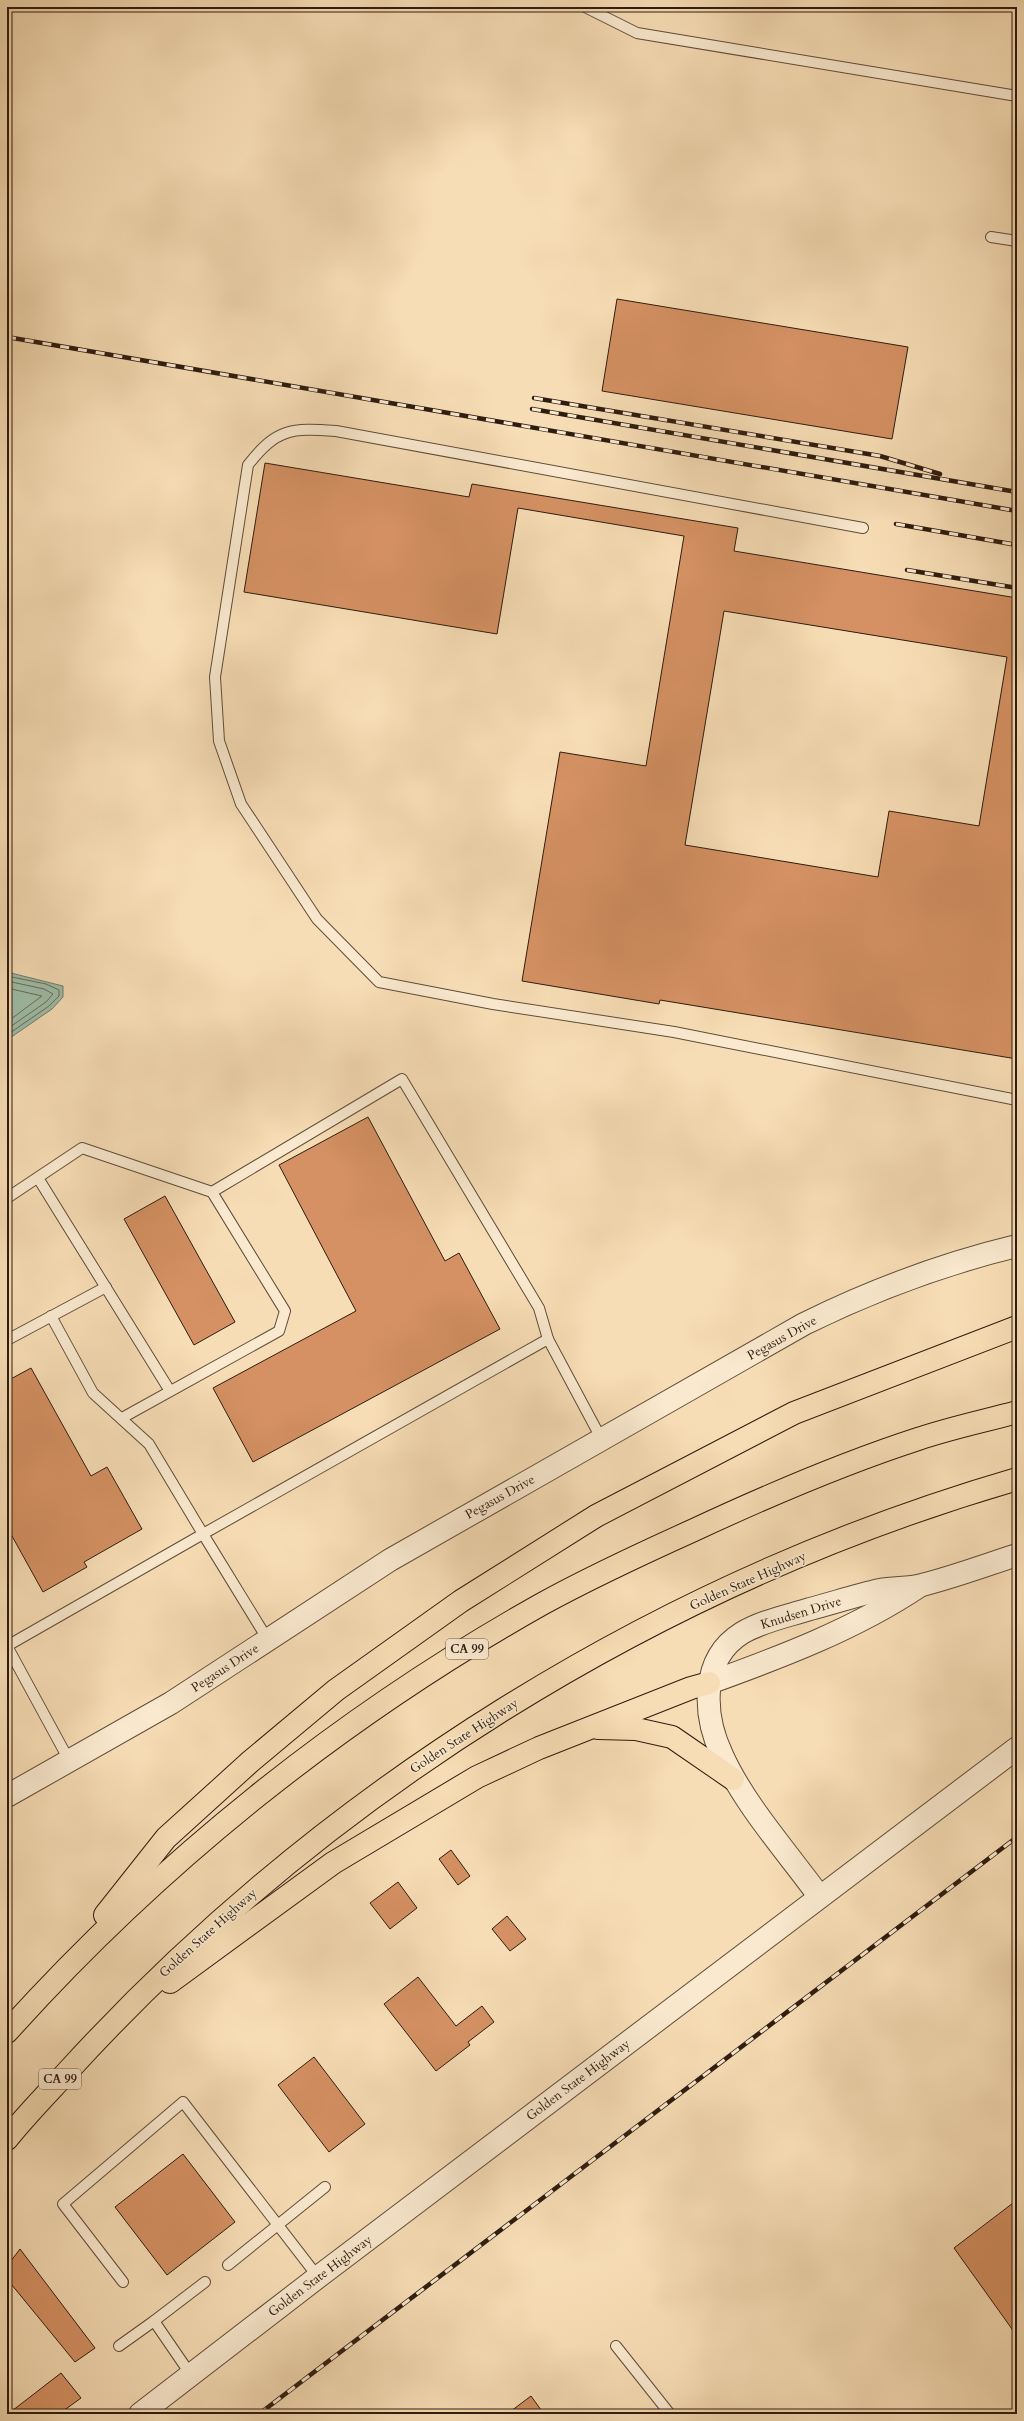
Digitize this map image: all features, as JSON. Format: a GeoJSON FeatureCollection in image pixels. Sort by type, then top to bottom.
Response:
{"type":"FeatureCollection","features":[{"type":"Feature","properties":{"kind":"highway"},"geometry":{"type":"LineString","coordinates":[[52,1983],[166,1838],[251,1761],[336,1690],[461,1601],[596,1516],[794,1413],[1017,1327]]}},
{"type":"Feature","properties":{"kind":"highway","name":"CA 99"},"geometry":{"type":"LineString","coordinates":[[7,2032],[52,1983],[182,1859],[270,1786],[368,1712],[458,1654],[544,1603],[648,1551],[782,1490],[919,1438],[1017,1412]]}},
{"type":"Feature","properties":{"kind":"highway","name":"Golden State Highway"},"geometry":{"type":"LineString","coordinates":[[7,2139],[114,2020],[206,1932],[313,1842],[428,1758],[549,1681],[726,1588],[880,1523],[1017,1479]]}},
{"type":"Feature","properties":{"kind":"highway"},"geometry":{"type":"LineString","coordinates":[[114,2020],[228,1942],[333,1863],[384,1831],[477,1777],[589,1728],[709,1683]]}},
{"type":"Feature","properties":{"kind":"highway"},"geometry":{"type":"LineString","coordinates":[[589,1728],[636,1729],[672,1737],[734,1779]]}},
{"type":"Feature","properties":{"kind":"street","name":"Pegasus Drive"},"geometry":{"type":"LineString","coordinates":[[7,1796],[70,1762],[171,1703],[390,1560],[804,1324],[858,1298],[914,1276],[970,1257],[1017,1246]]}},
{"type":"Feature","properties":{"kind":"street","name":"Knudsen Drive"},"geometry":{"type":"LineString","coordinates":[[819,1896],[734,1779],[713,1730],[709,1683],[713,1666],[726,1646],[748,1630],[767,1622],[880,1590],[921,1586],[1017,1555]]}},
{"type":"Feature","properties":{"kind":"street","name":"Knudsen Drive"},"geometry":{"type":"LineString","coordinates":[[709,1683],[755,1666],[851,1625],[885,1609],[921,1586]]}},
{"type":"Feature","properties":{"kind":"street","name":"Golden State Highway"},"geometry":{"type":"LineString","coordinates":[[140,2414],[819,1896],[1017,1748]]}},
{"type":"Feature","properties":{"kind":"lane"},"geometry":{"type":"LineString","coordinates":[[585,7],[637,33],[1017,96]]}},
{"type":"Feature","properties":{"kind":"lane"},"geometry":{"type":"LineString","coordinates":[[992,236],[1017,241]]}},
{"type":"Feature","properties":{"kind":"lane"},"geometry":{"type":"LineString","coordinates":[[864,528],[336,432],[302,429],[278,435],[262,447],[248,465],[215,677],[219,741],[241,804],[304,900],[317,919],[379,982],[493,1004],[674,1032],[1017,1100]]}},
{"type":"Feature","properties":{"kind":"lane"},"geometry":{"type":"LineString","coordinates":[[212,1192],[402,1079],[540,1308],[548,1339],[602,1440]]}},
{"type":"Feature","properties":{"kind":"lane"},"geometry":{"type":"LineString","coordinates":[[7,1198],[82,1148],[212,1192],[285,1312],[279,1331],[122,1418]]}},
{"type":"Feature","properties":{"kind":"lane"},"geometry":{"type":"LineString","coordinates":[[38,1178],[170,1391]]}},
{"type":"Feature","properties":{"kind":"lane"},"geometry":{"type":"LineString","coordinates":[[7,1340],[106,1287]]}},
{"type":"Feature","properties":{"kind":"lane"},"geometry":{"type":"LineString","coordinates":[[51,1316],[94,1393],[149,1444],[202,1534],[268,1640]]}},
{"type":"Feature","properties":{"kind":"lane"},"geometry":{"type":"LineString","coordinates":[[70,1762],[7,1646],[548,1339]]}},
{"type":"Feature","properties":{"kind":"lane"},"geometry":{"type":"LineString","coordinates":[[123,2282],[63,2204],[183,2102],[318,2277]]}},
{"type":"Feature","properties":{"kind":"lane"},"geometry":{"type":"LineString","coordinates":[[228,2265],[325,2187]]}},
{"type":"Feature","properties":{"kind":"lane"},"geometry":{"type":"LineString","coordinates":[[119,2346],[205,2282]]}},
{"type":"Feature","properties":{"kind":"lane"},"geometry":{"type":"LineString","coordinates":[[154,2321],[191,2375]]}},
{"type":"Feature","properties":{"kind":"lane"},"geometry":{"type":"LineString","coordinates":[[616,2346],[670,2414]]}},
{"type":"Feature","properties":{"kind":"water"},"geometry":{"type":"Polygon","coordinates":[[[7,972],[63,986],[63,997],[52,1009],[7,1040],[7,972]]]}},
{"type":"Feature","properties":{"kind":"building"},"geometry":{"type":"Polygon","coordinates":[[[617,299],[908,347],[892,439],[602,391],[617,299]]]}},
{"type":"Feature","properties":{"kind":"building"},"geometry":{"type":"Polygon","coordinates":[[[265,463],[469,497],[472,484],[738,528],[734,551],[1017,598],[1017,1059],[660,1000],[659,1004],[522,981],[560,752],[646,766],[684,536],[518,508],[497,634],[244,592],[265,463]],[[724,611],[685,845],[878,877],[889,811],[979,826],[1007,657],[724,611]]]}},
{"type":"Feature","properties":{"kind":"building"},"geometry":{"type":"Polygon","coordinates":[[[368,1117],[445,1261],[459,1253],[500,1329],[253,1462],[213,1388],[356,1311],[279,1165],[368,1117]]]}},
{"type":"Feature","properties":{"kind":"building"},"geometry":{"type":"Polygon","coordinates":[[[165,1196],[235,1322],[194,1345],[124,1219],[165,1196]]]}},
{"type":"Feature","properties":{"kind":"building"},"geometry":{"type":"Polygon","coordinates":[[[31,1368],[91,1476],[107,1467],[142,1529],[84,1562],[87,1567],[43,1592],[7,1527],[7,1381],[31,1368]]]}},
{"type":"Feature","properties":{"kind":"building"},"geometry":{"type":"Polygon","coordinates":[[[451,1850],[470,1876],[458,1885],[439,1859],[451,1850]]]}},
{"type":"Feature","properties":{"kind":"building"},"geometry":{"type":"Polygon","coordinates":[[[398,1882],[417,1908],[390,1929],[370,1903],[398,1882]]]}},
{"type":"Feature","properties":{"kind":"building"},"geometry":{"type":"Polygon","coordinates":[[[507,1916],[526,1939],[510,1951],[492,1929],[507,1916]]]}},
{"type":"Feature","properties":{"kind":"building"},"geometry":{"type":"Polygon","coordinates":[[[418,1977],[456,2026],[482,2006],[494,2022],[468,2042],[470,2045],[436,2071],[384,2004],[418,1977]]]}},
{"type":"Feature","properties":{"kind":"building"},"geometry":{"type":"Polygon","coordinates":[[[314,2057],[365,2124],[329,2152],[278,2085],[314,2057]]]}},
{"type":"Feature","properties":{"kind":"building"},"geometry":{"type":"Polygon","coordinates":[[[183,2154],[235,2222],[167,2275],[115,2207],[183,2154]]]}},
{"type":"Feature","properties":{"kind":"building"},"geometry":{"type":"Polygon","coordinates":[[[1017,2200],[1017,2336],[954,2248],[1017,2200]]]}},
{"type":"Feature","properties":{"kind":"building"},"geometry":{"type":"Polygon","coordinates":[[[20,2249],[95,2348],[75,2362],[7,2279],[7,2266],[20,2249]]]}},
{"type":"Feature","properties":{"kind":"building"},"geometry":{"type":"Polygon","coordinates":[[[61,2373],[81,2398],[59,2414],[8,2414],[61,2373]]]}},
{"type":"Feature","properties":{"kind":"building"},"geometry":{"type":"Polygon","coordinates":[[[531,2396],[544,2414],[507,2414],[531,2396]]]}},
{"type":"Feature","properties":{"kind":"railway"},"geometry":{"type":"LineString","coordinates":[[7,337],[1017,511]]}},
{"type":"Feature","properties":{"kind":"railway"},"geometry":{"type":"LineString","coordinates":[[534,398],[880,456],[940,474]]}},
{"type":"Feature","properties":{"kind":"railway"},"geometry":{"type":"LineString","coordinates":[[532,409],[1017,492]]}},
{"type":"Feature","properties":{"kind":"railway"},"geometry":{"type":"LineString","coordinates":[[896,524],[1017,545]]}},
{"type":"Feature","properties":{"kind":"railway"},"geometry":{"type":"LineString","coordinates":[[907,570],[1017,588]]}},
{"type":"Feature","properties":{"kind":"railway"},"geometry":{"type":"LineString","coordinates":[[259,2414],[1017,1837]]}}]}
